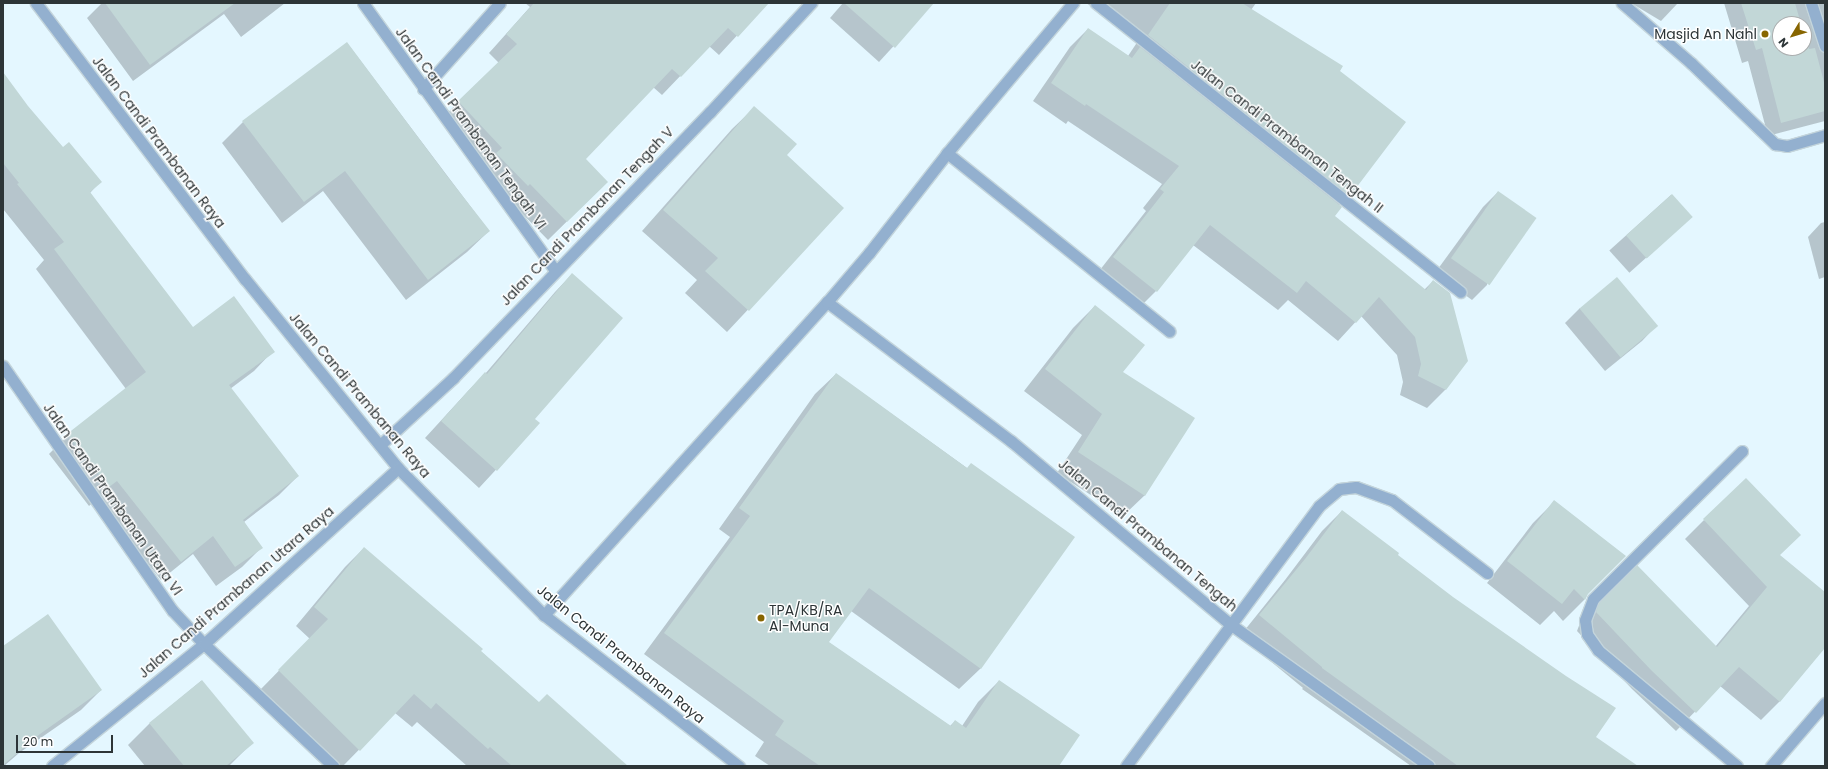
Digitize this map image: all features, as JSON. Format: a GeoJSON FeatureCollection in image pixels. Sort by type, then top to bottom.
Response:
{"type":"FeatureCollection","features":[{"type":"Feature","properties":{"kind":"street","name":"Jalan Candi Prambanan Raya"},"geometry":{"type":"LineString","coordinates":[[36,3],[245,279],[398,468],[544,615],[739,766]]}},
{"type":"Feature","properties":{"kind":"street","name":"Jalan Candi Prambanan Tengah VI"},"geometry":{"type":"LineString","coordinates":[[363,3],[423,89],[555,270]]}},
{"type":"Feature","properties":{"kind":"street"},"geometry":{"type":"LineString","coordinates":[[423,89],[500,3]]}},
{"type":"Feature","properties":{"kind":"street","name":"Jalan Candi Prambanan Tengah V"},"geometry":{"type":"LineString","coordinates":[[380,445],[453,378],[555,270],[710,112],[811,3]]}},
{"type":"Feature","properties":{"kind":"street"},"geometry":{"type":"LineString","coordinates":[[544,615],[827,302],[869,253],[947,153],[1073,3]]}},
{"type":"Feature","properties":{"kind":"street","name":"Jalan Candi Prambanan Tengah II"},"geometry":{"type":"LineString","coordinates":[[1096,3],[1460,292]]}},
{"type":"Feature","properties":{"kind":"street"},"geometry":{"type":"LineString","coordinates":[[1622,3],[1691,63],[1775,144],[1787,146],[1825,135]]}},
{"type":"Feature","properties":{"kind":"street"},"geometry":{"type":"LineString","coordinates":[[1811,3],[1825,46]]}},
{"type":"Feature","properties":{"kind":"street"},"geometry":{"type":"LineString","coordinates":[[947,153],[1169,331]]}},
{"type":"Feature","properties":{"kind":"street","name":"Jalan Candi Prambanan Tengah"},"geometry":{"type":"LineString","coordinates":[[827,302],[1011,440],[1230,624],[1319,506],[1339,489],[1356,487],[1392,500],[1487,573]]}},
{"type":"Feature","properties":{"kind":"street","name":"Jalan Candi Prambanan Utara VI"},"geometry":{"type":"LineString","coordinates":[[3,366],[172,610],[204,644],[333,766]]}},
{"type":"Feature","properties":{"kind":"street"},"geometry":{"type":"LineString","coordinates":[[1737,766],[1598,650],[1587,634],[1585,620],[1593,599],[1742,451]]}},
{"type":"Feature","properties":{"kind":"street","name":"Jalan Candi Prambanan Utara Raya"},"geometry":{"type":"LineString","coordinates":[[52,766],[204,644],[398,468]]}},
{"type":"Feature","properties":{"kind":"street"},"geometry":{"type":"LineString","coordinates":[[1126,766],[1230,624],[1429,766]]}},
{"type":"Feature","properties":{"kind":"street"},"geometry":{"type":"LineString","coordinates":[[1771,766],[1825,702]]}},
{"type":"Feature","properties":{"kind":"building"},"geometry":{"type":"Polygon","coordinates":[[[105,3],[235,3],[150,65],[105,3]]]}},
{"type":"Feature","properties":{"kind":"building"},"geometry":{"type":"Polygon","coordinates":[[[534,3],[769,3],[738,37],[728,28],[681,77],[672,69],[586,159],[608,182],[567,222],[530,184],[528,186],[496,153],[502,148],[458,101],[517,44],[506,34],[534,3]]]}},
{"type":"Feature","properties":{"kind":"building"},"geometry":{"type":"Polygon","coordinates":[[[844,3],[934,3],[895,48],[844,3]]]}},
{"type":"Feature","properties":{"kind":"building"},"geometry":{"type":"Polygon","coordinates":[[[1170,3],[1242,3],[1343,66],[1340,71],[1406,122],[1350,196],[1148,35],[1170,3]]]}},
{"type":"Feature","properties":{"kind":"building"},"geometry":{"type":"Polygon","coordinates":[[[1741,3],[1795,3],[1799,16],[1772,16],[1772,56],[1812,56],[1812,48],[1815,48],[1825,86],[1825,111],[1781,123],[1762,48],[1756,50],[1741,3]]]}},
{"type":"Feature","properties":{"kind":"building"},"geometry":{"type":"Polygon","coordinates":[[[1088,28],[1132,58],[1140,47],[1342,207],[1335,216],[1426,290],[1433,280],[1450,293],[1468,361],[1446,390],[1418,376],[1421,364],[1415,337],[1379,297],[1356,323],[1306,281],[1297,293],[1210,225],[1157,292],[1113,257],[1164,192],[1160,189],[1179,166],[1086,104],[1085,106],[1051,83],[1088,28]]]}},
{"type":"Feature","properties":{"kind":"building"},"geometry":{"type":"Polygon","coordinates":[[[347,42],[490,231],[428,280],[345,171],[304,202],[242,121],[347,42]]]}},
{"type":"Feature","properties":{"kind":"building"},"geometry":{"type":"Polygon","coordinates":[[[3,72],[28,106],[63,147],[69,142],[102,182],[90,192],[193,327],[234,296],[275,352],[229,385],[299,476],[243,520],[263,548],[235,567],[213,536],[181,562],[117,481],[109,487],[67,434],[146,372],[54,249],[64,242],[17,184],[19,183],[3,163],[3,72]]]}},
{"type":"Feature","properties":{"kind":"building"},"geometry":{"type":"Polygon","coordinates":[[[754,106],[797,144],[787,155],[844,208],[749,311],[705,271],[718,258],[663,210],[754,106]]]}},
{"type":"Feature","properties":{"kind":"building"},"geometry":{"type":"Polygon","coordinates":[[[1498,191],[1537,218],[1489,285],[1451,258],[1498,191]]]}},
{"type":"Feature","properties":{"kind":"building"},"geometry":{"type":"Polygon","coordinates":[[[1672,194],[1693,217],[1647,259],[1626,235],[1672,194]]]}},
{"type":"Feature","properties":{"kind":"building"},"geometry":{"type":"Polygon","coordinates":[[[572,273],[623,318],[535,419],[540,423],[497,471],[441,421],[485,372],[487,374],[572,273]]]}},
{"type":"Feature","properties":{"kind":"building"},"geometry":{"type":"Polygon","coordinates":[[[1617,277],[1658,326],[1621,358],[1579,308],[1617,277]]]}},
{"type":"Feature","properties":{"kind":"building"},"geometry":{"type":"Polygon","coordinates":[[[1095,305],[1145,345],[1123,372],[1195,418],[1145,496],[1078,452],[1102,414],[1045,369],[1095,305]]]}},
{"type":"Feature","properties":{"kind":"building"},"geometry":{"type":"Polygon","coordinates":[[[836,373],[967,468],[971,463],[1075,537],[981,669],[869,588],[829,642],[951,726],[955,720],[966,728],[999,680],[1080,735],[1059,766],[820,766],[775,735],[784,721],[664,633],[750,516],[739,508],[836,373]]]}},
{"type":"Feature","properties":{"kind":"building"},"geometry":{"type":"Polygon","coordinates":[[[1746,478],[1801,535],[1780,555],[1825,592],[1825,648],[1780,702],[1739,667],[1696,713],[1651,670],[1596,612],[1599,603],[1637,565],[1717,647],[1767,587],[1703,519],[1746,478]]]}},
{"type":"Feature","properties":{"kind":"building"},"geometry":{"type":"Polygon","coordinates":[[[1554,500],[1626,556],[1588,594],[1585,600],[1574,589],[1562,604],[1507,561],[1554,500]]]}},
{"type":"Feature","properties":{"kind":"building"},"geometry":{"type":"Polygon","coordinates":[[[1342,510],[1399,553],[1398,555],[1453,597],[1566,676],[1616,708],[1596,737],[1638,766],[1458,766],[1322,668],[1259,615],[1305,559],[1342,510]]]}},
{"type":"Feature","properties":{"kind":"building"},"geometry":{"type":"Polygon","coordinates":[[[364,547],[483,649],[481,651],[539,702],[547,694],[628,766],[512,766],[490,747],[488,749],[436,703],[431,709],[414,694],[360,751],[278,670],[328,619],[314,607],[364,547]]]}},
{"type":"Feature","properties":{"kind":"building"},"geometry":{"type":"Polygon","coordinates":[[[48,614],[102,690],[40,734],[3,765],[3,646],[48,614]]]}},
{"type":"Feature","properties":{"kind":"building"},"geometry":{"type":"Polygon","coordinates":[[[202,680],[254,743],[226,766],[184,766],[149,723],[202,680]]]}},
{"type":"Feature","properties":{"kind":"place","name":"Masjid An Nahl"},"geometry":{"type":"Point","coordinates":[1765,34]}},
{"type":"Feature","properties":{"kind":"place","name":"TPA/KB/RA Al-Muna"},"geometry":{"type":"Point","coordinates":[761,618]}}]}
